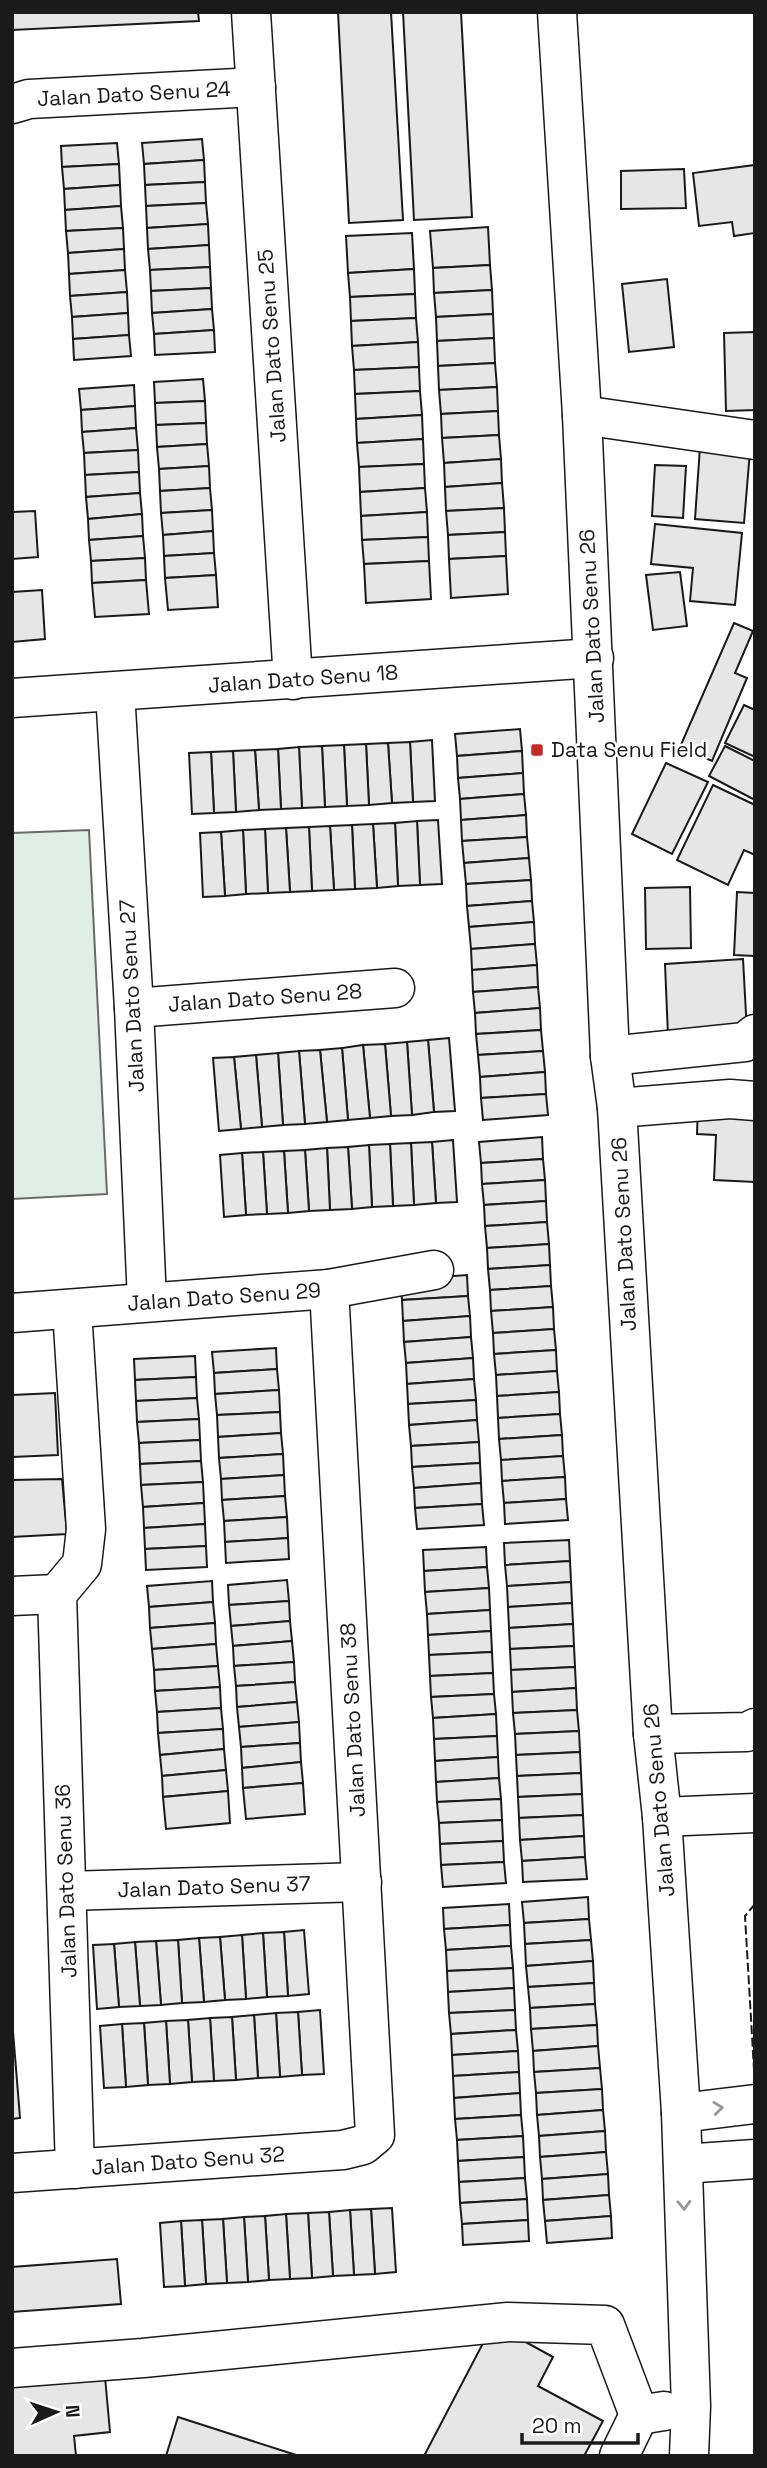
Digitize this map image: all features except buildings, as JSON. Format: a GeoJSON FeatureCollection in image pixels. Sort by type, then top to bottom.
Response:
{"type":"FeatureCollection","features":[{"type":"Feature","properties":{"kind":"street","name":"Jalan Dato Senu 25"},"geometry":{"type":"LineString","coordinates":[[251,12],[293,680]]}},
{"type":"Feature","properties":{"kind":"street","name":"Jalan Dato Senu 26"},"geometry":{"type":"LineString","coordinates":[[557,12],[582,415],[610,1056],[617,1108],[653,1734],[662,1817],[681,2113],[691,2406],[689,2456]]}},
{"type":"Feature","properties":{"kind":"street","name":"Jalan Dato Senu 24"},"geometry":{"type":"LineString","coordinates":[[12,104],[29,99],[256,87]]}},
{"type":"Feature","properties":{"kind":"street"},"geometry":{"type":"LineString","coordinates":[[582,415],[755,440]]}},
{"type":"Feature","properties":{"kind":"street","name":"Jalan Dato Senu 18"},"geometry":{"type":"LineString","coordinates":[[12,698],[594,658]]}},
{"type":"Feature","properties":{"kind":"street","name":"Jalan Dato Senu 27"},"geometry":{"type":"LineString","coordinates":[[115,692],[134,1008],[147,1301]]}},
{"type":"Feature","properties":{"kind":"street","name":"Jalan Dato Senu 28"},"geometry":{"type":"LineString","coordinates":[[134,1008],[396,988]]}},
{"type":"Feature","properties":{"kind":"street"},"geometry":{"type":"LineString","coordinates":[[610,1056],[745,1042],[755,1034]]}},
{"type":"Feature","properties":{"kind":"street"},"geometry":{"type":"LineString","coordinates":[[617,1108],[730,1099],[755,1101]]}},
{"type":"Feature","properties":{"kind":"street","name":"Jalan Dato Senu 29"},"geometry":{"type":"LineString","coordinates":[[12,1313],[329,1289],[434,1270]]}},
{"type":"Feature","properties":{"kind":"street","name":"Jalan Dato Senu 38"},"geometry":{"type":"LineString","coordinates":[[329,1289],[375,2115],[374,2135],[363,2145]]}},
{"type":"Feature","properties":{"kind":"street"},"geometry":{"type":"LineString","coordinates":[[12,1595],[57,1594],[82,1564],[86,1530],[72,1310]]}},
{"type":"Feature","properties":{"kind":"street","name":"Jalan Dato Senu 36"},"geometry":{"type":"LineString","coordinates":[[57,1594],[75,2169]]}},
{"type":"Feature","properties":{"kind":"street"},"geometry":{"type":"LineString","coordinates":[[653,1734],[747,1732],[755,1728]]}},
{"type":"Feature","properties":{"kind":"street"},"geometry":{"type":"LineString","coordinates":[[662,1817],[755,1813]]}},
{"type":"Feature","properties":{"kind":"street","name":"Jalan Dato Senu 37"},"geometry":{"type":"LineString","coordinates":[[67,1892],[362,1882]]}},
{"type":"Feature","properties":{"kind":"street"},"geometry":{"type":"LineString","coordinates":[[681,2113],[755,2104]]}},
{"type":"Feature","properties":{"kind":"street","name":"Jalan Dato Senu 32"},"geometry":{"type":"LineString","coordinates":[[12,2173],[343,2150],[363,2145]]}},
{"type":"Feature","properties":{"kind":"street"},"geometry":{"type":"LineString","coordinates":[[683,2165],[755,2159]]}},
{"type":"Feature","properties":{"kind":"street"},"geometry":{"type":"LineString","coordinates":[[12,2368],[143,2358],[508,2322],[605,2325],[639,2415],[618,2456]]}},
{"type":"Feature","properties":{"kind":"street"},"geometry":{"type":"LineString","coordinates":[[639,2415],[691,2406]]}},
{"type":"Feature","properties":{"kind":"green space"},"geometry":{"type":"Polygon","coordinates":[[[89,830],[107,1194],[12,1199],[12,833],[89,830]]]}},
{"type":"Feature","properties":{"kind":"fence"},"geometry":{"type":"LineString","coordinates":[[755,1904],[745,1916],[755,2087]]}},
{"type":"Feature","properties":{"kind":"place","name":"Data Senu Field"},"geometry":{"type":"Point","coordinates":[537,750]}}]}
